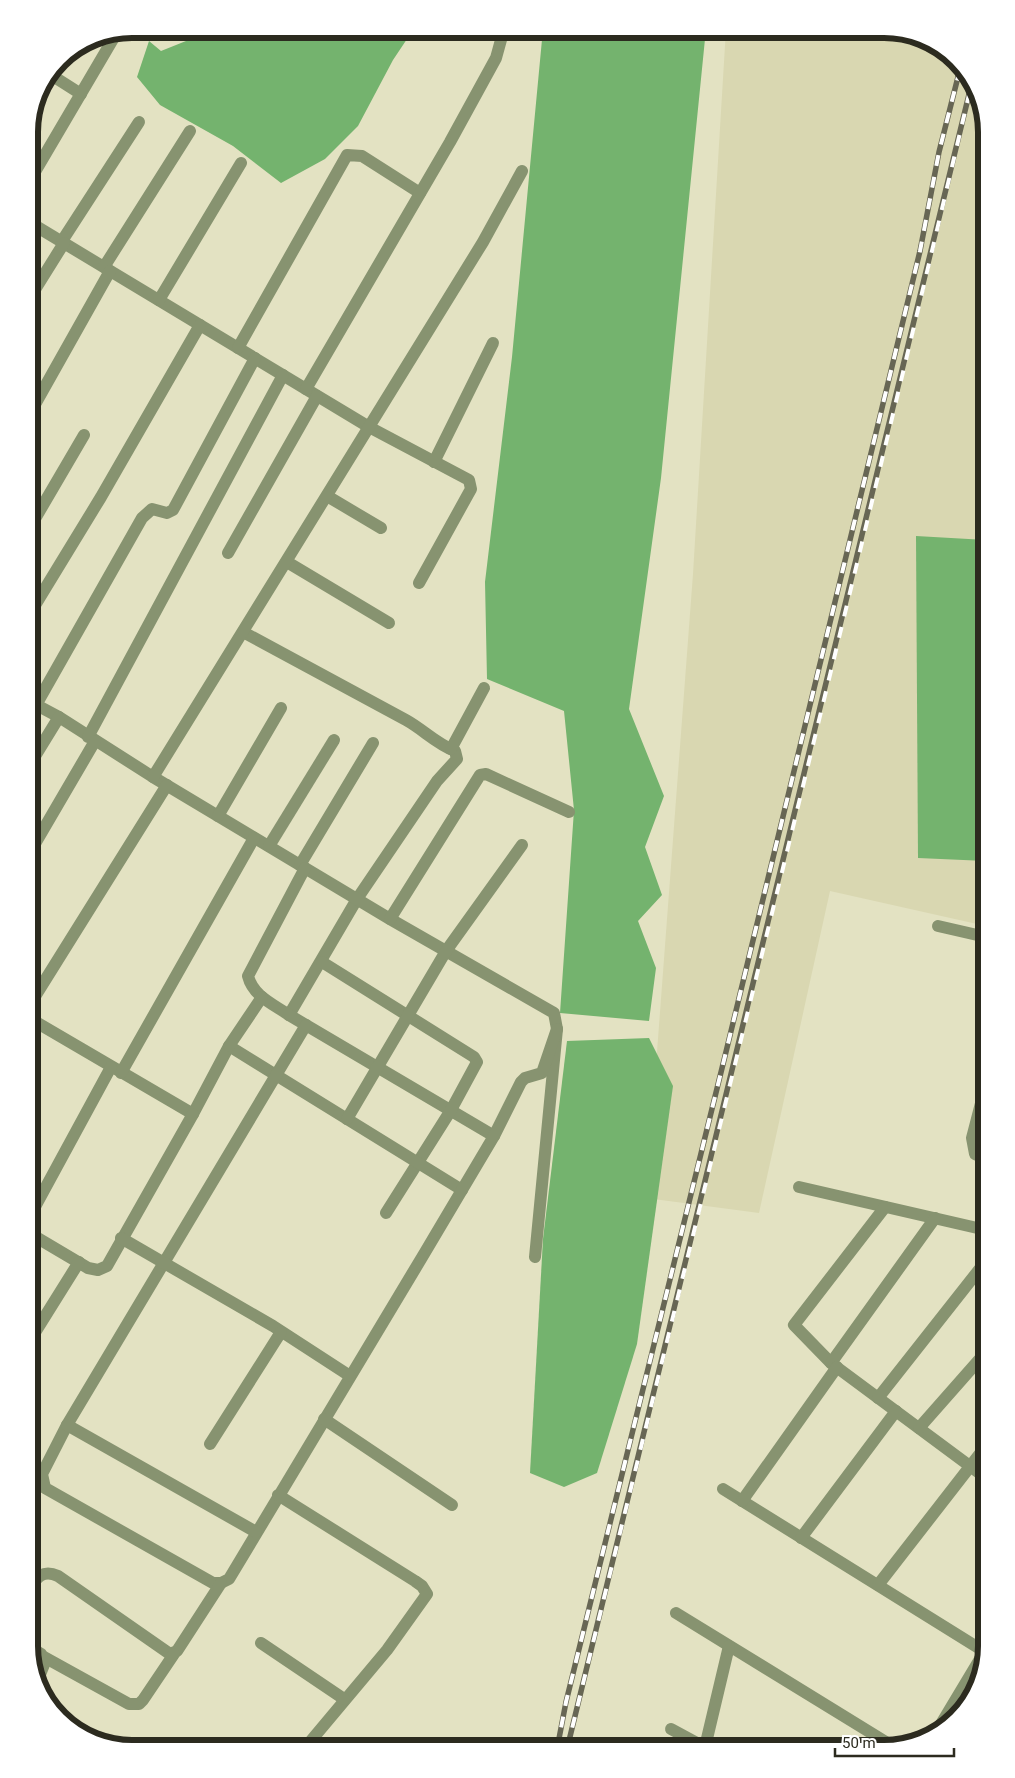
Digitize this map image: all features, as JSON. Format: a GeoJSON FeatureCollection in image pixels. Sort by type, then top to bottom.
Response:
{"type":"FeatureCollection","features":[{"type":"Feature","properties":{"kind":"street"},"geometry":{"type":"LineString","coordinates":[[306,389],[496,58],[502,38]]}},
{"type":"Feature","properties":{"kind":"street"},"geometry":{"type":"LineString","coordinates":[[38,167],[113,39]]}},
{"type":"Feature","properties":{"kind":"street"},"geometry":{"type":"LineString","coordinates":[[54,78],[81,94]]}},
{"type":"Feature","properties":{"kind":"street"},"geometry":{"type":"LineString","coordinates":[[38,285],[139,122]]}},
{"type":"Feature","properties":{"kind":"street"},"geometry":{"type":"LineString","coordinates":[[38,398],[107,269],[190,131]]}},
{"type":"Feature","properties":{"kind":"street"},"geometry":{"type":"LineString","coordinates":[[238,348],[347,155],[362,156],[420,193]]}},
{"type":"Feature","properties":{"kind":"street"},"geometry":{"type":"LineString","coordinates":[[159,300],[241,163]]}},
{"type":"Feature","properties":{"kind":"street"},"geometry":{"type":"LineString","coordinates":[[154,777],[484,242],[522,171]]}},
{"type":"Feature","properties":{"kind":"street"},"geometry":{"type":"LineString","coordinates":[[38,227],[369,428],[469,480],[471,489],[419,583]]}},
{"type":"Feature","properties":{"kind":"street"},"geometry":{"type":"LineString","coordinates":[[38,600],[101,497],[200,325]]}},
{"type":"Feature","properties":{"kind":"street"},"geometry":{"type":"LineString","coordinates":[[434,462],[493,343]]}},
{"type":"Feature","properties":{"kind":"street"},"geometry":{"type":"LineString","coordinates":[[38,693],[142,518],[152,509],[167,512],[173,510],[255,358]]}},
{"type":"Feature","properties":{"kind":"street"},"geometry":{"type":"LineString","coordinates":[[38,838],[92,739],[283,375]]}},
{"type":"Feature","properties":{"kind":"street"},"geometry":{"type":"LineString","coordinates":[[228,553],[317,396]]}},
{"type":"Feature","properties":{"kind":"street"},"geometry":{"type":"LineString","coordinates":[[38,514],[84,435]]}},
{"type":"Feature","properties":{"kind":"street"},"geometry":{"type":"LineString","coordinates":[[327,496],[381,528]]}},
{"type":"Feature","properties":{"kind":"street"},"geometry":{"type":"LineString","coordinates":[[287,562],[389,623]]}},
{"type":"Feature","properties":{"kind":"street"},"geometry":{"type":"LineString","coordinates":[[243,632],[348,691],[413,724],[426,735],[455,751],[457,759],[437,781],[357,899],[322,962],[289,1015]]}},
{"type":"Feature","properties":{"kind":"street"},"geometry":{"type":"LineString","coordinates":[[451,749],[484,688]]}},
{"type":"Feature","properties":{"kind":"street"},"geometry":{"type":"LineString","coordinates":[[38,706],[59,717],[167,785],[390,919],[551,1010],[556,1017],[557,1029],[535,1257]]}},
{"type":"Feature","properties":{"kind":"street"},"geometry":{"type":"LineString","coordinates":[[218,816],[281,708]]}},
{"type":"Feature","properties":{"kind":"street"},"geometry":{"type":"LineString","coordinates":[[38,751],[59,717]]}},
{"type":"Feature","properties":{"kind":"street"},"geometry":{"type":"LineString","coordinates":[[269,846],[334,740]]}},
{"type":"Feature","properties":{"kind":"street"},"geometry":{"type":"LineString","coordinates":[[373,743],[303,867],[248,976],[251,987],[262,997],[289,1015],[494,1136]]}},
{"type":"Feature","properties":{"kind":"street"},"geometry":{"type":"LineString","coordinates":[[390,919],[480,775],[486,774],[569,812]]}},
{"type":"Feature","properties":{"kind":"street"},"geometry":{"type":"LineString","coordinates":[[38,1001],[167,785]]}},
{"type":"Feature","properties":{"kind":"street"},"geometry":{"type":"LineString","coordinates":[[38,1203],[254,838]]}},
{"type":"Feature","properties":{"kind":"street"},"geometry":{"type":"LineString","coordinates":[[347,1119],[446,952],[522,845]]}},
{"type":"Feature","properties":{"kind":"street"},"geometry":{"type":"LineString","coordinates":[[938,926],[978,935]]}},
{"type":"Feature","properties":{"kind":"street"},"geometry":{"type":"LineString","coordinates":[[322,962],[476,1059],[477,1064],[451,1110],[386,1213]]}},
{"type":"Feature","properties":{"kind":"street"},"geometry":{"type":"LineString","coordinates":[[38,1237],[88,1268],[103,1269],[107,1266],[229,1046],[262,997]]}},
{"type":"Feature","properties":{"kind":"street"},"geometry":{"type":"LineString","coordinates":[[38,1022],[116,1070],[193,1114]]}},
{"type":"Feature","properties":{"kind":"street"},"geometry":{"type":"LineString","coordinates":[[221,1583],[213,1583],[45,1488],[42,1474],[67,1426],[306,1025]]}},
{"type":"Feature","properties":{"kind":"street"},"geometry":{"type":"LineString","coordinates":[[38,1653],[129,1704],[135,1704],[143,1700],[221,1583],[229,1578],[494,1136],[521,1082],[525,1078],[542,1073],[557,1029]]}},
{"type":"Feature","properties":{"kind":"street"},"geometry":{"type":"LineString","coordinates":[[229,1046],[462,1190]]}},
{"type":"Feature","properties":{"kind":"street"},"geometry":{"type":"LineString","coordinates":[[978,1115],[972,1138],[975,1154],[978,1155]]}},
{"type":"Feature","properties":{"kind":"street"},"geometry":{"type":"LineString","coordinates":[[799,1187],[978,1228]]}},
{"type":"Feature","properties":{"kind":"street"},"geometry":{"type":"LineString","coordinates":[[885,1207],[794,1324],[834,1365],[978,1472]]}},
{"type":"Feature","properties":{"kind":"street"},"geometry":{"type":"LineString","coordinates":[[742,1501],[935,1218]]}},
{"type":"Feature","properties":{"kind":"street"},"geometry":{"type":"LineString","coordinates":[[121,1238],[281,1332],[350,1376]]}},
{"type":"Feature","properties":{"kind":"street"},"geometry":{"type":"LineString","coordinates":[[38,1328],[79,1262]]}},
{"type":"Feature","properties":{"kind":"street"},"geometry":{"type":"LineString","coordinates":[[878,1398],[978,1271]]}},
{"type":"Feature","properties":{"kind":"street"},"geometry":{"type":"LineString","coordinates":[[210,1444],[281,1332]]}},
{"type":"Feature","properties":{"kind":"street"},"geometry":{"type":"LineString","coordinates":[[919,1428],[978,1361]]}},
{"type":"Feature","properties":{"kind":"street"},"geometry":{"type":"LineString","coordinates":[[801,1538],[896,1411]]}},
{"type":"Feature","properties":{"kind":"street"},"geometry":{"type":"LineString","coordinates":[[324,1419],[452,1505]]}},
{"type":"Feature","properties":{"kind":"street"},"geometry":{"type":"LineString","coordinates":[[67,1426],[256,1532]]}},
{"type":"Feature","properties":{"kind":"street"},"geometry":{"type":"LineString","coordinates":[[878,1585],[978,1456]]}},
{"type":"Feature","properties":{"kind":"street"},"geometry":{"type":"LineString","coordinates":[[723,1489],[978,1647]]}},
{"type":"Feature","properties":{"kind":"street"},"geometry":{"type":"LineString","coordinates":[[278,1495],[415,1581],[426,1592],[426,1597],[387,1650],[311,1740]]}},
{"type":"Feature","properties":{"kind":"street"},"geometry":{"type":"LineString","coordinates":[[38,1576],[50,1572],[167,1654],[174,1654]]}},
{"type":"Feature","properties":{"kind":"street"},"geometry":{"type":"LineString","coordinates":[[676,1613],[883,1740]]}},
{"type":"Feature","properties":{"kind":"street"},"geometry":{"type":"LineString","coordinates":[[261,1643],[344,1700]]}},
{"type":"Feature","properties":{"kind":"street"},"geometry":{"type":"LineString","coordinates":[[708,1740],[729,1646]]}},
{"type":"Feature","properties":{"kind":"street"},"geometry":{"type":"LineString","coordinates":[[41,1673],[44,1666],[44,1657]]}},
{"type":"Feature","properties":{"kind":"street"},"geometry":{"type":"LineString","coordinates":[[946,1716],[975,1668]]}},
{"type":"Feature","properties":{"kind":"street"},"geometry":{"type":"LineString","coordinates":[[671,1729],[691,1740]]}},
{"type":"Feature","properties":{"kind":"shaded area"},"geometry":{"type":"Polygon","coordinates":[[[194,38],[408,38],[393,60],[358,126],[325,159],[281,183],[233,146],[160,105],[137,77],[149,41],[161,51],[194,38]]]}},
{"type":"Feature","properties":{"kind":"shaded area"},"geometry":{"type":"Polygon","coordinates":[[[542,38],[705,38],[661,478],[629,709],[664,796],[645,847],[662,895],[638,921],[656,968],[649,1021],[560,1013],[574,810],[564,711],[487,679],[485,582],[512,357],[542,38]]]}},
{"type":"Feature","properties":{"kind":"shaded area"},"geometry":{"type":"Polygon","coordinates":[[[725,38],[890,38],[914,42],[936,53],[962,79],[973,101],[978,132],[978,924],[830,891],[759,1213],[646,1198],[693,574],[725,38]]]}},
{"type":"Feature","properties":{"kind":"shaded area"},"geometry":{"type":"Polygon","coordinates":[[[916,536],[978,540],[978,861],[918,858],[916,536]]]}},
{"type":"Feature","properties":{"kind":"shaded area"},"geometry":{"type":"Polygon","coordinates":[[[649,1038],[673,1086],[637,1344],[597,1473],[564,1487],[530,1473],[543,1239],[567,1041],[649,1038]]]}},
{"type":"Feature","properties":{"kind":"railway"},"geometry":{"type":"LineString","coordinates":[[559,1740],[566,1702],[920,251],[939,152],[958,75]]}},
{"type":"Feature","properties":{"kind":"railway"},"geometry":{"type":"LineString","coordinates":[[569,1740],[822,707],[969,93]]}}]}
